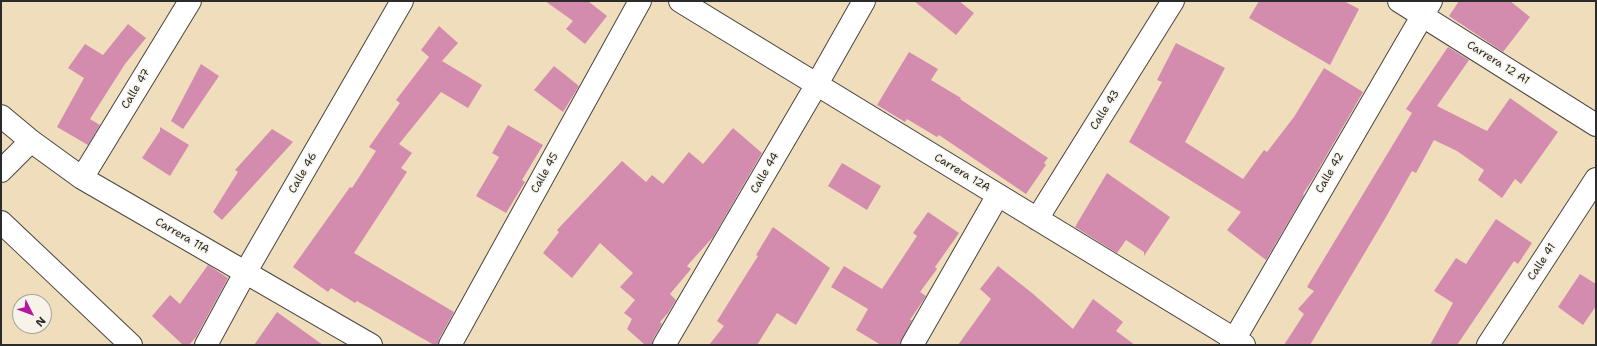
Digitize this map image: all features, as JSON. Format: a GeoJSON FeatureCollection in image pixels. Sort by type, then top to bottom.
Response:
{"type":"FeatureCollection","features":[{"type":"Feature","properties":{"kind":"street","name":"Calle 47"},"geometry":{"type":"LineString","coordinates":[[82,178],[190,1]]}},
{"type":"Feature","properties":{"kind":"street","name":"Calle 46"},"geometry":{"type":"LineString","coordinates":[[206,345],[245,273],[402,1]]}},
{"type":"Feature","properties":{"kind":"street","name":"Calle 45"},"geometry":{"type":"LineString","coordinates":[[450,345],[640,1]]}},
{"type":"Feature","properties":{"kind":"street","name":"Carrera 12A"},"geometry":{"type":"LineString","coordinates":[[680,1],[998,195],[1236,343]]}},
{"type":"Feature","properties":{"kind":"street","name":"Calle 44"},"geometry":{"type":"LineString","coordinates":[[664,345],[864,1]]}},
{"type":"Feature","properties":{"kind":"street","name":"Calle 43"},"geometry":{"type":"LineString","coordinates":[[1037,219],[1173,1]]}},
{"type":"Feature","properties":{"kind":"street","name":"Carrera 12 A1"},"geometry":{"type":"LineString","coordinates":[[1399,1],[1426,8],[1596,125]]}},
{"type":"Feature","properties":{"kind":"street","name":"Calle 42"},"geometry":{"type":"LineString","coordinates":[[1236,343],[1426,8]]}},
{"type":"Feature","properties":{"kind":"street","name":"Carrera 11A"},"geometry":{"type":"LineString","coordinates":[[1,116],[30,141],[82,178],[371,345]]}},
{"type":"Feature","properties":{"kind":"street"},"geometry":{"type":"LineString","coordinates":[[1,170],[30,141]]}},
{"type":"Feature","properties":{"kind":"street","name":"Calle 41"},"geometry":{"type":"LineString","coordinates":[[1488,345],[1596,179]]}},
{"type":"Feature","properties":{"kind":"street"},"geometry":{"type":"LineString","coordinates":[[912,345],[998,195]]}},
{"type":"Feature","properties":{"kind":"street"},"geometry":{"type":"LineString","coordinates":[[1,222],[131,345]]}},
{"type":"Feature","properties":{"kind":"building"},"geometry":{"type":"Polygon","coordinates":[[[545,1],[588,1],[607,16],[585,44],[566,29],[573,21],[545,1]]]}},
{"type":"Feature","properties":{"kind":"building"},"geometry":{"type":"Polygon","coordinates":[[[914,1],[959,1],[974,13],[956,35],[914,1]]]}},
{"type":"Feature","properties":{"kind":"building"},"geometry":{"type":"Polygon","coordinates":[[[1259,1],[1344,1],[1359,9],[1330,65],[1249,18],[1259,1]]]}},
{"type":"Feature","properties":{"kind":"building"},"geometry":{"type":"Polygon","coordinates":[[[1459,1],[1510,1],[1530,17],[1503,52],[1449,16],[1459,1]]]}},
{"type":"Feature","properties":{"kind":"building"},"geometry":{"type":"Polygon","coordinates":[[[128,24],[146,38],[125,64],[90,119],[100,125],[88,145],[57,127],[84,78],[68,68],[85,44],[103,55],[128,24]]]}},
{"type":"Feature","properties":{"kind":"building"},"geometry":{"type":"Polygon","coordinates":[[[439,26],[458,43],[442,61],[482,85],[468,108],[441,92],[399,144],[412,153],[401,168],[407,172],[354,253],[454,312],[439,339],[438,345],[434,345],[357,301],[355,303],[331,288],[328,292],[293,267],[350,187],[352,188],[376,151],[369,147],[400,103],[396,100],[429,57],[421,50],[439,26]]]}},
{"type":"Feature","properties":{"kind":"building"},"geometry":{"type":"Polygon","coordinates":[[[1176,43],[1225,68],[1185,142],[1243,179],[1264,150],[1267,152],[1294,117],[1324,68],[1363,92],[1266,260],[1227,230],[1241,212],[1129,142],[1162,82],[1157,80],[1176,43]]]}},
{"type":"Feature","properties":{"kind":"building"},"geometry":{"type":"Polygon","coordinates":[[[1448,47],[1469,60],[1437,106],[1487,131],[1510,98],[1558,132],[1521,184],[1515,179],[1502,198],[1478,180],[1484,170],[1457,151],[1434,140],[1416,173],[1412,171],[1310,345],[1284,345],[1304,314],[1298,309],[1314,291],[1307,287],[1412,113],[1406,109],[1448,47]]]}},
{"type":"Feature","properties":{"kind":"building"},"geometry":{"type":"Polygon","coordinates":[[[909,52],[938,69],[931,80],[961,98],[960,99],[1048,158],[1044,163],[1046,165],[1026,194],[939,135],[937,137],[907,119],[905,122],[877,105],[909,52]]]}},
{"type":"Feature","properties":{"kind":"building"},"geometry":{"type":"Polygon","coordinates":[[[201,64],[219,76],[183,129],[171,121],[201,64]]]}},
{"type":"Feature","properties":{"kind":"building"},"geometry":{"type":"Polygon","coordinates":[[[554,66],[579,86],[563,112],[534,90],[554,66]]]}},
{"type":"Feature","properties":{"kind":"building"},"geometry":{"type":"Polygon","coordinates":[[[508,125],[543,145],[522,180],[525,182],[506,213],[476,196],[499,157],[492,153],[508,125]]]}},
{"type":"Feature","properties":{"kind":"building"},"geometry":{"type":"Polygon","coordinates":[[[160,127],[189,145],[170,176],[142,158],[160,131],[160,127]]]}},
{"type":"Feature","properties":{"kind":"building"},"geometry":{"type":"Polygon","coordinates":[[[733,128],[762,153],[713,237],[687,266],[691,269],[670,294],[676,300],[660,322],[662,324],[653,339],[652,345],[645,345],[627,329],[632,319],[624,313],[635,300],[620,287],[633,273],[600,243],[572,278],[543,253],[559,232],[557,230],[622,161],[646,182],[652,175],[663,184],[689,152],[703,164],[733,128]]]}},
{"type":"Feature","properties":{"kind":"building"},"geometry":{"type":"Polygon","coordinates":[[[272,129],[293,142],[222,220],[213,212],[238,172],[235,170],[272,129]]]}},
{"type":"Feature","properties":{"kind":"building"},"geometry":{"type":"Polygon","coordinates":[[[842,163],[881,186],[867,210],[828,186],[842,163]]]}},
{"type":"Feature","properties":{"kind":"building"},"geometry":{"type":"Polygon","coordinates":[[[1107,173],[1170,217],[1144,256],[1144,252],[1126,240],[1117,253],[1075,227],[1107,173]]]}},
{"type":"Feature","properties":{"kind":"building"},"geometry":{"type":"Polygon","coordinates":[[[928,212],[959,233],[935,267],[937,269],[920,292],[926,296],[910,320],[912,320],[899,345],[881,345],[856,330],[868,309],[831,287],[844,266],[882,289],[917,236],[913,233],[928,212]]]}},
{"type":"Feature","properties":{"kind":"building"},"geometry":{"type":"Polygon","coordinates":[[[1496,219],[1532,243],[1518,264],[1514,261],[1457,345],[1430,345],[1453,303],[1434,291],[1456,258],[1466,264],[1496,219]]]}},
{"type":"Feature","properties":{"kind":"building"},"geometry":{"type":"Polygon","coordinates":[[[773,227],[830,268],[796,325],[777,313],[757,345],[709,345],[724,326],[717,321],[758,256],[756,255],[773,227]]]}},
{"type":"Feature","properties":{"kind":"building"},"geometry":{"type":"Polygon","coordinates":[[[208,265],[228,278],[196,337],[189,345],[183,345],[152,316],[170,295],[180,304],[208,265]]]}},
{"type":"Feature","properties":{"kind":"building"},"geometry":{"type":"Polygon","coordinates":[[[998,266],[1073,329],[1093,299],[1123,322],[1116,331],[1135,345],[958,345],[991,299],[980,289],[998,266]]]}},
{"type":"Feature","properties":{"kind":"building"},"geometry":{"type":"Polygon","coordinates":[[[1580,274],[1596,284],[1596,306],[1583,325],[1558,307],[1580,274]]]}},
{"type":"Feature","properties":{"kind":"building"},"geometry":{"type":"Polygon","coordinates":[[[277,312],[323,345],[254,345],[277,312]]]}}]}
